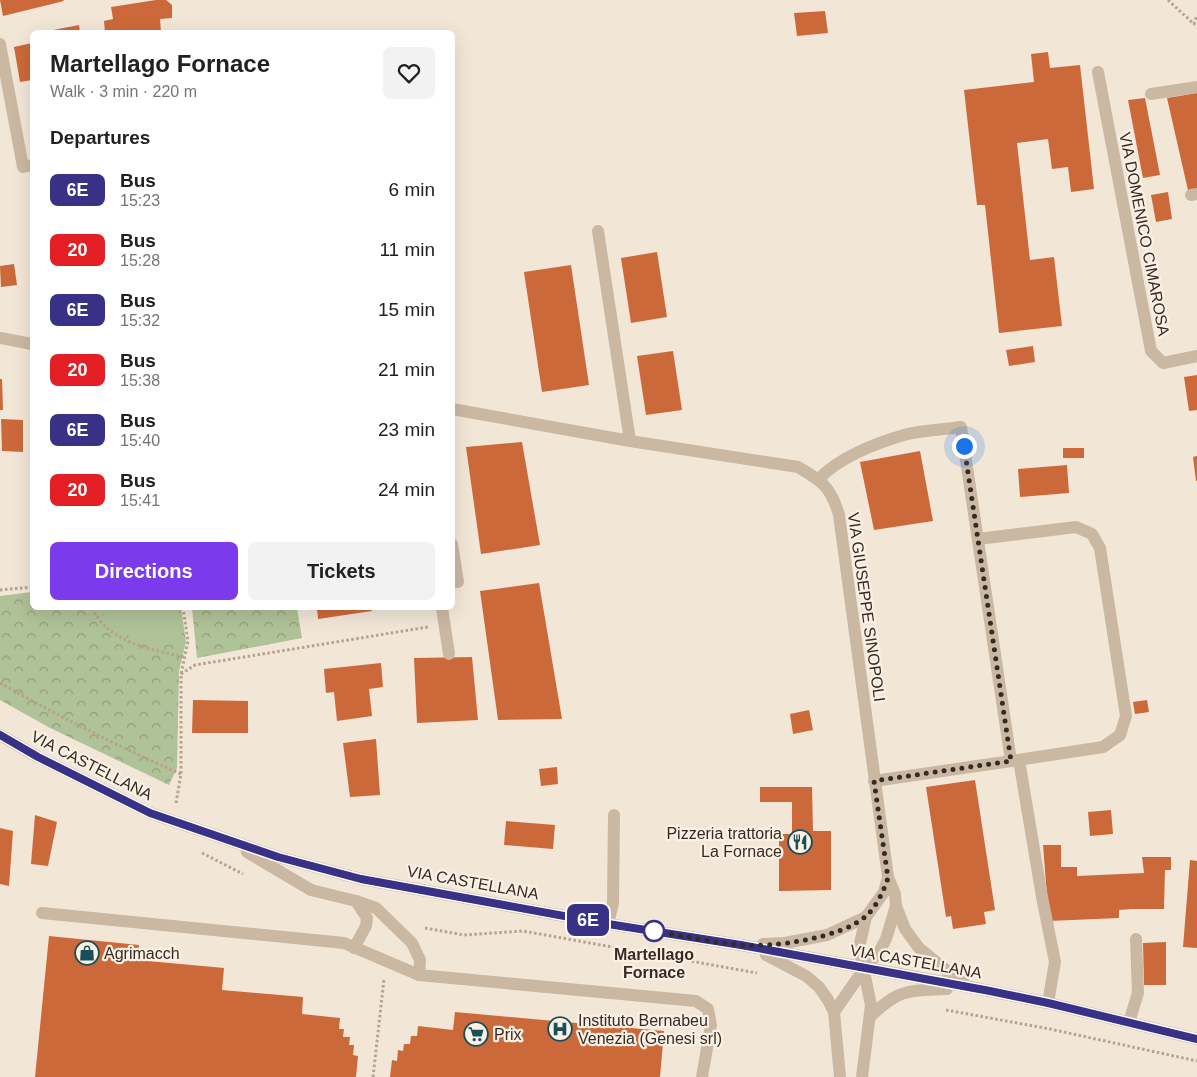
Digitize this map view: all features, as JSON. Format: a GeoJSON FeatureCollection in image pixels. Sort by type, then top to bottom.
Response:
{"type":"FeatureCollection","features":[{"type":"Feature","properties":{"kind":"street"},"geometry":{"type":"LineString","coordinates":[[0,44],[23,167],[30,165]]}},
{"type":"Feature","properties":{"kind":"street","name":"VIA DOMENICO CIMAROSA"},"geometry":{"type":"LineString","coordinates":[[1098,72],[1151,350],[1163,363],[1197,356]]}},
{"type":"Feature","properties":{"kind":"street"},"geometry":{"type":"LineString","coordinates":[[1151,94],[1197,87]]}},
{"type":"Feature","properties":{"kind":"street"},"geometry":{"type":"LineString","coordinates":[[598,231],[630,441]]}},
{"type":"Feature","properties":{"kind":"street"},"geometry":{"type":"LineString","coordinates":[[0,338],[30,344]]}},
{"type":"Feature","properties":{"kind":"street","name":"VIA GIUSEPPE SINOPOLI"},"geometry":{"type":"LineString","coordinates":[[455,410],[630,441],[798,467],[819,479],[834,499],[839,515],[888,878],[895,894],[896,906],[905,929],[919,948],[970,987]]}},
{"type":"Feature","properties":{"kind":"street"},"geometry":{"type":"LineString","coordinates":[[819,479],[828,469],[870,447],[904,435],[961,428],[1015,760],[1026,803],[1055,962],[1048,1003]]}},
{"type":"Feature","properties":{"kind":"street"},"geometry":{"type":"LineString","coordinates":[[874,781],[1103,747],[1120,734],[1126,716],[1100,548],[1092,534],[1076,527],[978,539]]}},
{"type":"Feature","properties":{"kind":"street"},"geometry":{"type":"LineString","coordinates":[[455,563],[458,582],[455,582]]}},
{"type":"Feature","properties":{"kind":"street"},"geometry":{"type":"LineString","coordinates":[[442,610],[449,654]]}},
{"type":"Feature","properties":{"kind":"street","name":"VIA CASTELLANA"},"geometry":{"type":"LineString","coordinates":[[0,736],[150,813],[278,857],[361,879],[970,987],[1130,1022],[1197,1040]]}},
{"type":"Feature","properties":{"kind":"street"},"geometry":{"type":"LineString","coordinates":[[608,924],[613,903],[614,815]]}},
{"type":"Feature","properties":{"kind":"street"},"geometry":{"type":"LineString","coordinates":[[223,838],[311,890],[376,908],[412,943],[420,960],[419,975]]}},
{"type":"Feature","properties":{"kind":"street"},"geometry":{"type":"LineString","coordinates":[[862,1077],[871,1005],[859,948],[866,917],[884,892],[888,878]]}},
{"type":"Feature","properties":{"kind":"street"},"geometry":{"type":"LineString","coordinates":[[354,948],[366,926],[367,918],[356,901]]}},
{"type":"Feature","properties":{"kind":"street"},"geometry":{"type":"LineString","coordinates":[[834,1012],[864,968],[879,952],[886,939],[896,906]]}},
{"type":"Feature","properties":{"kind":"street"},"geometry":{"type":"LineString","coordinates":[[42,913],[344,943],[419,975],[696,1001],[708,1009],[710,1025],[702,1077]]}},
{"type":"Feature","properties":{"kind":"street"},"geometry":{"type":"LineString","coordinates":[[741,945],[785,943],[827,936],[866,917]]}},
{"type":"Feature","properties":{"kind":"street"},"geometry":{"type":"LineString","coordinates":[[1130,1022],[1138,993],[1136,940]]}},
{"type":"Feature","properties":{"kind":"street"},"geometry":{"type":"LineString","coordinates":[[741,945],[778,960],[806,976],[819,987],[834,1012],[840,1077]]}},
{"type":"Feature","properties":{"kind":"street"},"geometry":{"type":"LineString","coordinates":[[870,1017],[894,996],[906,992],[970,987]]}},
{"type":"Feature","properties":{"kind":"path"},"geometry":{"type":"LineString","coordinates":[[1168,0],[1195,25]]}},
{"type":"Feature","properties":{"kind":"path"},"geometry":{"type":"LineString","coordinates":[[1195,25],[1197,15]]}},
{"type":"Feature","properties":{"kind":"path"},"geometry":{"type":"LineString","coordinates":[[0,590],[30,587]]}},
{"type":"Feature","properties":{"kind":"path"},"geometry":{"type":"LineString","coordinates":[[93,610],[103,624],[142,647],[185,657]]}},
{"type":"Feature","properties":{"kind":"path"},"geometry":{"type":"LineString","coordinates":[[174,821],[180,774],[181,674],[188,641],[183,610]]}},
{"type":"Feature","properties":{"kind":"path"},"geometry":{"type":"LineString","coordinates":[[181,674],[195,665],[445,624]]}},
{"type":"Feature","properties":{"kind":"path"},"geometry":{"type":"LineString","coordinates":[[0,683],[54,713],[180,774]]}},
{"type":"Feature","properties":{"kind":"path"},"geometry":{"type":"LineString","coordinates":[[417,927],[464,935],[523,931],[762,974]]}},
{"type":"Feature","properties":{"kind":"path"},"geometry":{"type":"LineString","coordinates":[[373,1077],[386,961]]}},
{"type":"Feature","properties":{"kind":"path"},"geometry":{"type":"LineString","coordinates":[[945,1010],[1050,1029],[1197,1061]]}},
{"type":"Feature","properties":{"kind":"green space"},"geometry":{"type":"Polygon","coordinates":[[[30,592],[30,610],[181,610],[186,642],[179,671],[177,768],[169,785],[50,728],[0,700],[0,596],[30,592]]]}},
{"type":"Feature","properties":{"kind":"green space"},"geometry":{"type":"Polygon","coordinates":[[[100,610],[178,610],[183,643],[159,645],[147,643],[125,633],[106,618],[100,610]]]}},
{"type":"Feature","properties":{"kind":"green space"},"geometry":{"type":"Polygon","coordinates":[[[192,610],[297,610],[302,638],[197,658],[192,610]]]}},
{"type":"Feature","properties":{"kind":"building"},"geometry":{"type":"Polygon","coordinates":[[[0,0],[63,0],[64,1],[3,16],[0,0]]]}},
{"type":"Feature","properties":{"kind":"building"},"geometry":{"type":"Polygon","coordinates":[[[166,0],[172,5],[172,18],[160,19],[161,30],[105,30],[104,21],[113,19],[111,7],[166,0]]]}},
{"type":"Feature","properties":{"kind":"building"},"geometry":{"type":"Polygon","coordinates":[[[825,11],[828,33],[797,36],[794,13],[825,11]]]}},
{"type":"Feature","properties":{"kind":"building"},"geometry":{"type":"Polygon","coordinates":[[[79,25],[80,30],[53,30],[79,25]]]}},
{"type":"Feature","properties":{"kind":"building"},"geometry":{"type":"Polygon","coordinates":[[[30,43],[30,80],[20,82],[14,47],[30,43]]]}},
{"type":"Feature","properties":{"kind":"building"},"geometry":{"type":"Polygon","coordinates":[[[1048,52],[1050,68],[1080,65],[1094,189],[1071,192],[1068,167],[1052,169],[1048,139],[1017,143],[1030,260],[1054,257],[1062,326],[999,333],[985,205],[977,205],[964,90],[1034,82],[1031,54],[1048,52]]]}},
{"type":"Feature","properties":{"kind":"building"},"geometry":{"type":"Polygon","coordinates":[[[1197,93],[1197,198],[1190,199],[1167,98],[1197,93]]]}},
{"type":"Feature","properties":{"kind":"building"},"geometry":{"type":"Polygon","coordinates":[[[1145,98],[1160,175],[1143,178],[1128,100],[1145,98]]]}},
{"type":"Feature","properties":{"kind":"building"},"geometry":{"type":"Polygon","coordinates":[[[1168,192],[1172,219],[1156,222],[1151,195],[1168,192]]]}},
{"type":"Feature","properties":{"kind":"building"},"geometry":{"type":"Polygon","coordinates":[[[657,252],[667,317],[631,323],[621,258],[657,252]]]}},
{"type":"Feature","properties":{"kind":"building"},"geometry":{"type":"Polygon","coordinates":[[[14,264],[17,285],[1,287],[0,266],[14,264]]]}},
{"type":"Feature","properties":{"kind":"building"},"geometry":{"type":"Polygon","coordinates":[[[571,265],[589,385],[542,392],[524,272],[571,265]]]}},
{"type":"Feature","properties":{"kind":"building"},"geometry":{"type":"Polygon","coordinates":[[[1033,346],[1035,362],[1009,366],[1006,350],[1033,346]]]}},
{"type":"Feature","properties":{"kind":"building"},"geometry":{"type":"Polygon","coordinates":[[[673,351],[682,410],[646,415],[637,356],[673,351]]]}},
{"type":"Feature","properties":{"kind":"building"},"geometry":{"type":"Polygon","coordinates":[[[1197,375],[1197,410],[1189,411],[1184,377],[1197,375]]]}},
{"type":"Feature","properties":{"kind":"building"},"geometry":{"type":"Polygon","coordinates":[[[0,379],[2,379],[3,410],[0,410],[0,379]]]}},
{"type":"Feature","properties":{"kind":"building"},"geometry":{"type":"Polygon","coordinates":[[[1,419],[23,420],[23,452],[2,451],[1,419]]]}},
{"type":"Feature","properties":{"kind":"building"},"geometry":{"type":"Polygon","coordinates":[[[522,442],[540,545],[481,554],[466,447],[522,442]]]}},
{"type":"Feature","properties":{"kind":"building"},"geometry":{"type":"Polygon","coordinates":[[[1063,448],[1084,448],[1084,458],[1063,458],[1063,448]]]}},
{"type":"Feature","properties":{"kind":"building"},"geometry":{"type":"Polygon","coordinates":[[[920,451],[933,521],[874,530],[860,462],[920,451]]]}},
{"type":"Feature","properties":{"kind":"building"},"geometry":{"type":"Polygon","coordinates":[[[1197,456],[1197,481],[1196,481],[1193,457],[1197,456]]]}},
{"type":"Feature","properties":{"kind":"building"},"geometry":{"type":"Polygon","coordinates":[[[1067,465],[1069,493],[1020,497],[1018,469],[1067,465]]]}},
{"type":"Feature","properties":{"kind":"building"},"geometry":{"type":"Polygon","coordinates":[[[539,583],[562,719],[498,720],[480,591],[539,583]]]}},
{"type":"Feature","properties":{"kind":"building"},"geometry":{"type":"Polygon","coordinates":[[[317,610],[372,611],[318,619],[317,610]]]}},
{"type":"Feature","properties":{"kind":"building"},"geometry":{"type":"Polygon","coordinates":[[[472,657],[478,720],[417,723],[414,658],[472,657]]]}},
{"type":"Feature","properties":{"kind":"building"},"geometry":{"type":"Polygon","coordinates":[[[381,663],[383,687],[369,689],[372,716],[337,721],[334,692],[326,693],[324,669],[381,663]]]}},
{"type":"Feature","properties":{"kind":"building"},"geometry":{"type":"Polygon","coordinates":[[[193,700],[248,701],[248,733],[192,733],[193,700]]]}},
{"type":"Feature","properties":{"kind":"building"},"geometry":{"type":"Polygon","coordinates":[[[1147,700],[1149,712],[1135,714],[1133,702],[1147,700]]]}},
{"type":"Feature","properties":{"kind":"building"},"geometry":{"type":"Polygon","coordinates":[[[809,710],[813,730],[793,734],[790,714],[809,710]]]}},
{"type":"Feature","properties":{"kind":"building"},"geometry":{"type":"Polygon","coordinates":[[[376,739],[380,795],[350,797],[343,743],[376,739]]]}},
{"type":"Feature","properties":{"kind":"building"},"geometry":{"type":"Polygon","coordinates":[[[557,767],[558,784],[541,786],[539,769],[557,767]]]}},
{"type":"Feature","properties":{"kind":"building"},"geometry":{"type":"Polygon","coordinates":[[[975,780],[995,910],[984,912],[986,924],[953,929],[951,916],[946,917],[926,787],[975,780]]]}},
{"type":"Feature","properties":{"kind":"building"},"geometry":{"type":"Polygon","coordinates":[[[760,787],[812,787],[813,831],[831,831],[831,890],[779,891],[779,834],[792,834],[792,802],[760,802],[760,787]]]}},
{"type":"Feature","properties":{"kind":"building"},"geometry":{"type":"Polygon","coordinates":[[[1111,810],[1113,834],[1090,836],[1088,812],[1111,810]]]}},
{"type":"Feature","properties":{"kind":"building"},"geometry":{"type":"Polygon","coordinates":[[[35,815],[57,822],[48,866],[31,864],[35,815]]]}},
{"type":"Feature","properties":{"kind":"building"},"geometry":{"type":"Polygon","coordinates":[[[506,821],[555,825],[553,849],[504,845],[506,821]]]}},
{"type":"Feature","properties":{"kind":"building"},"geometry":{"type":"Polygon","coordinates":[[[0,828],[13,831],[9,886],[0,884],[0,828]]]}},
{"type":"Feature","properties":{"kind":"building"},"geometry":{"type":"Polygon","coordinates":[[[1043,845],[1061,845],[1061,867],[1077,867],[1077,876],[1144,873],[1142,857],[1171,857],[1171,870],[1165,870],[1164,909],[1119,910],[1119,918],[1049,921],[1043,845]]]}},
{"type":"Feature","properties":{"kind":"building"},"geometry":{"type":"Polygon","coordinates":[[[1190,860],[1197,861],[1197,948],[1183,947],[1190,860]]]}},
{"type":"Feature","properties":{"kind":"building"},"geometry":{"type":"Polygon","coordinates":[[[49,936],[139,945],[137,960],[224,968],[222,990],[303,997],[302,1014],[340,1018],[339,1029],[344,1029],[343,1037],[350,1037],[349,1045],[354,1045],[353,1055],[358,1056],[356,1077],[35,1077],[49,936]]]}},
{"type":"Feature","properties":{"kind":"building"},"geometry":{"type":"Polygon","coordinates":[[[1166,942],[1166,985],[1144,985],[1143,943],[1166,942]]]}},
{"type":"Feature","properties":{"kind":"building"},"geometry":{"type":"Polygon","coordinates":[[[455,1012],[664,1031],[660,1077],[390,1077],[392,1060],[397,1061],[398,1050],[403,1051],[404,1044],[410,1044],[411,1036],[417,1036],[418,1026],[453,1030],[455,1012]]]}},
{"type":"Feature","properties":{"kind":"bus line","name":"6E"},"geometry":{"type":"LineString","coordinates":[[0,735],[38,757],[150,813],[278,857],[361,879],[608,924],[741,945],[990,991],[1197,1039]]}},
{"type":"Feature","properties":{"kind":"place","name":"Pizzeria trattoria La Fornace"},"geometry":{"type":"Point","coordinates":[800,842]}},
{"type":"Feature","properties":{"kind":"place","name":"Martellago Fornace"},"geometry":{"type":"Point","coordinates":[654,931]}},
{"type":"Feature","properties":{"kind":"place","name":"Agrimacch"},"geometry":{"type":"Point","coordinates":[87,953]}},
{"type":"Feature","properties":{"kind":"place","name":"Instituto Bernabeu Venezia (Genesi srl)"},"geometry":{"type":"Point","coordinates":[560,1029]}},
{"type":"Feature","properties":{"kind":"place","name":"Prix"},"geometry":{"type":"Point","coordinates":[476,1034]}},
{"type":"Feature","properties":{"kind":"route"},"geometry":{"type":"LineString","coordinates":[[654,931],[645,930],[741,945],[785,943],[827,936],[846,927],[866,917],[884,892],[888,878],[874,781],[1011,761],[964,446]]}}]}
